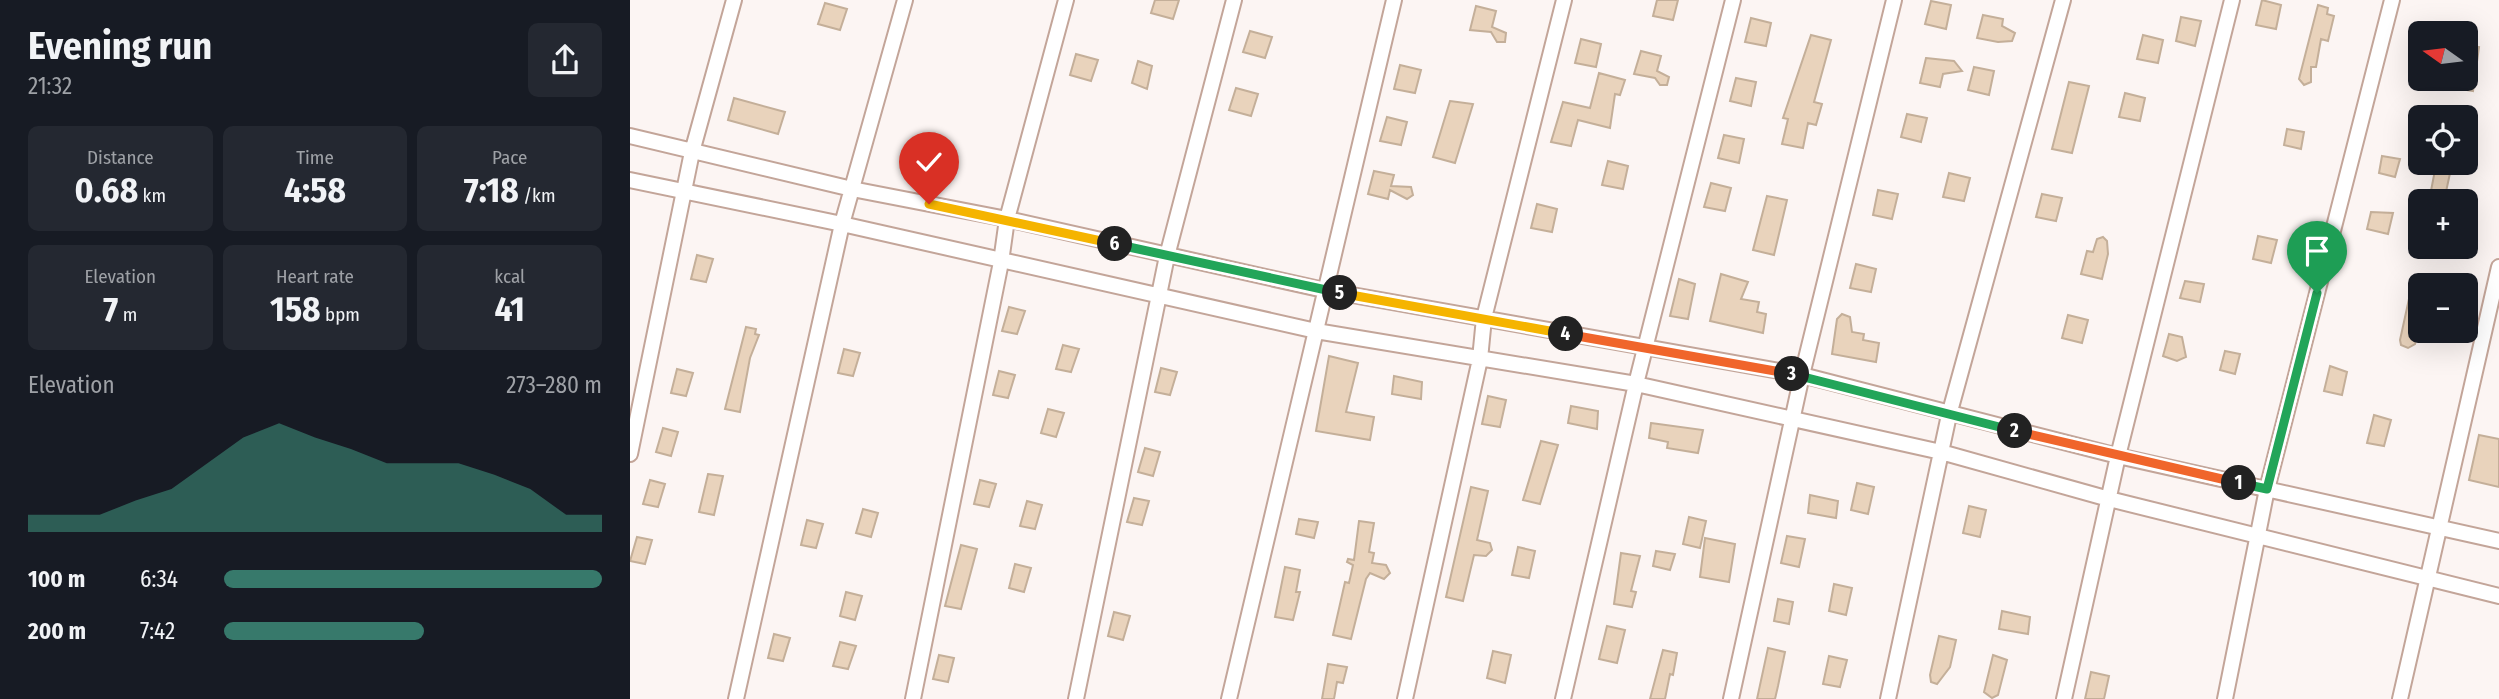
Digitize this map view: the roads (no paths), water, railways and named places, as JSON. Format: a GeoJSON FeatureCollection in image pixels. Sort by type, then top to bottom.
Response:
{"type":"FeatureCollection","features":[{"type":"Feature","properties":{"kind":"street"},"geometry":{"type":"LineString","coordinates":[[630,454],[692,152],[734,0]]}},
{"type":"Feature","properties":{"kind":"street"},"geometry":{"type":"LineString","coordinates":[[736,699],[842,224],[905,0]]}},
{"type":"Feature","properties":{"kind":"street"},"geometry":{"type":"LineString","coordinates":[[913,699],[1001,262],[1007,219],[1066,0]]}},
{"type":"Feature","properties":{"kind":"street"},"geometry":{"type":"LineString","coordinates":[[1076,699],[1167,256],[1234,0]]}},
{"type":"Feature","properties":{"kind":"street"},"geometry":{"type":"LineString","coordinates":[[1230,699],[1394,0]]}},
{"type":"Feature","properties":{"kind":"street"},"geometry":{"type":"LineString","coordinates":[[1405,699],[1480,359],[1484,318],[1564,0]]}},
{"type":"Feature","properties":{"kind":"street"},"geometry":{"type":"LineString","coordinates":[[1563,699],[1636,384],[1733,0]]}},
{"type":"Feature","properties":{"kind":"street"},"geometry":{"type":"LineString","coordinates":[[1731,699],[1802,375],[1894,0]]}},
{"type":"Feature","properties":{"kind":"street"},"geometry":{"type":"LineString","coordinates":[[1888,699],[1949,415],[2063,0]]}},
{"type":"Feature","properties":{"kind":"street"},"geometry":{"type":"LineString","coordinates":[[2064,699],[2118,456],[2232,0]]}},
{"type":"Feature","properties":{"kind":"street"},"geometry":{"type":"LineString","coordinates":[[2225,699],[2267,489],[2392,0]]}},
{"type":"Feature","properties":{"kind":"street"},"geometry":{"type":"LineString","coordinates":[[630,136],[852,189],[1007,219],[1324,290],[1802,375],[1949,415],[2118,456],[2499,541]]}},
{"type":"Feature","properties":{"kind":"street"},"geometry":{"type":"LineString","coordinates":[[630,180],[842,224],[1158,298],[1316,331],[1636,384],[1941,452],[2109,499],[2499,596]]}},
{"type":"Feature","properties":{"kind":"street"},"geometry":{"type":"LineString","coordinates":[[2400,699],[2499,267]]}}]}
